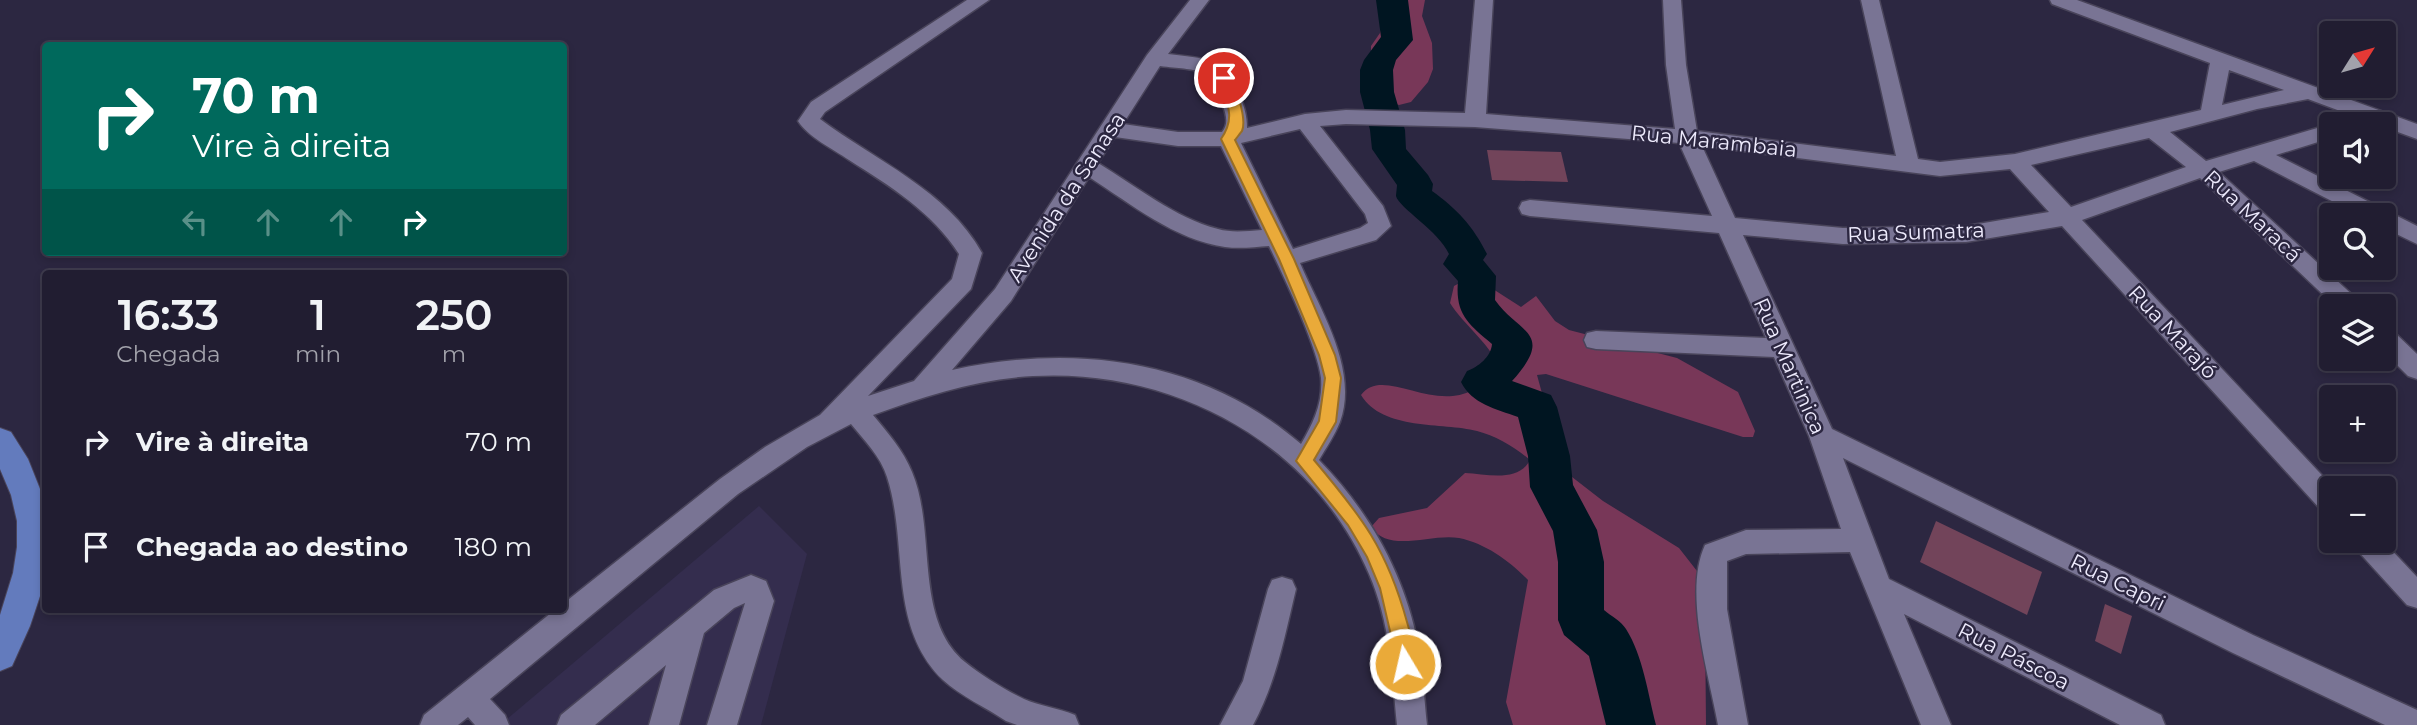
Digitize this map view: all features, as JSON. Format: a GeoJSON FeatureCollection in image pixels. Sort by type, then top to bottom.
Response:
{"type":"FeatureCollection","features":[{"type":"Feature","properties":{"kind":"main road"},"geometry":{"type":"LineString","coordinates":[[0,442],[25,482],[35,540],[32,573],[20,613],[0,654]]}},
{"type":"Feature","properties":{"kind":"street"},"geometry":{"type":"LineString","coordinates":[[825,425],[963,283],[971,253],[961,236],[916,196],[827,136],[808,121],[810,115],[818,107],[980,0]]}},
{"type":"Feature","properties":{"kind":"street","name":"Avenida da Sanasa"},"geometry":{"type":"LineString","coordinates":[[922,387],[1003,295],[1154,60],[1200,0]]}},
{"type":"Feature","properties":{"kind":"street"},"geometry":{"type":"LineString","coordinates":[[1475,120],[1484,0]]}},
{"type":"Feature","properties":{"kind":"street","name":"Rua Martinica"},"geometry":{"type":"LineString","coordinates":[[1672,0],[1676,65],[1688,137],[1780,348],[1822,436],[1859,540],[1936,725]]}},
{"type":"Feature","properties":{"kind":"street"},"geometry":{"type":"LineString","coordinates":[[1870,0],[1909,166]]}},
{"type":"Feature","properties":{"kind":"street"},"geometry":{"type":"LineString","coordinates":[[2059,0],[2221,58],[2310,92],[2353,112]]}},
{"type":"Feature","properties":{"kind":"street"},"geometry":{"type":"LineString","coordinates":[[2210,115],[2221,58]]}},
{"type":"Feature","properties":{"kind":"street"},"geometry":{"type":"LineString","coordinates":[[1154,60],[1204,65],[1221,75],[1230,92],[1237,116],[1236,130],[1228,139],[1287,259],[1327,355],[1333,378],[1327,422],[1305,461]]}},
{"type":"Feature","properties":{"kind":"street","name":"Rua Marambaia"},"geometry":{"type":"LineString","coordinates":[[1111,129],[1178,139],[1228,139],[1305,121],[1346,117],[1475,120],[1688,137],[1792,148],[1940,169],[2015,161],[2153,130],[2257,102],[2310,92]]}},
{"type":"Feature","properties":{"kind":"street"},"geometry":{"type":"LineString","coordinates":[[1287,259],[1368,234],[1380,226],[1375,212],[1305,121]]}},
{"type":"Feature","properties":{"kind":"street"},"geometry":{"type":"LineString","coordinates":[[2396,127],[2417,132]]}},
{"type":"Feature","properties":{"kind":"street","name":"Rua Maracá"},"geometry":{"type":"LineString","coordinates":[[2153,130],[2203,169],[2337,294]]}},
{"type":"Feature","properties":{"kind":"street","name":"Rua Sumatra"},"geometry":{"type":"LineString","coordinates":[[1530,208],[1843,236],[1966,234],[2066,217],[2203,169],[2319,134]]}},
{"type":"Feature","properties":{"kind":"street"},"geometry":{"type":"LineString","coordinates":[[2255,153],[2353,203]]}},
{"type":"Feature","properties":{"kind":"street","name":"Rua Marajó"},"geometry":{"type":"LineString","coordinates":[[2015,161],[2319,490]]}},
{"type":"Feature","properties":{"kind":"street"},"geometry":{"type":"LineString","coordinates":[[1087,166],[1204,233],[1229,239],[1276,238]]}},
{"type":"Feature","properties":{"kind":"street"},"geometry":{"type":"LineString","coordinates":[[2396,225],[2417,236]]}},
{"type":"Feature","properties":{"kind":"street"},"geometry":{"type":"LineString","coordinates":[[1596,340],[1780,348]]}},
{"type":"Feature","properties":{"kind":"street"},"geometry":{"type":"LineString","coordinates":[[2396,349],[2417,369]]}},
{"type":"Feature","properties":{"kind":"street"},"geometry":{"type":"LineString","coordinates":[[435,725],[722,490],[825,425],[922,387],[999,369],[1095,365],[1139,372],[1189,389],[1233,410],[1269,432],[1305,461],[1354,520],[1374,553],[1389,588],[1402,639],[1412,725]]}},
{"type":"Feature","properties":{"kind":"street"},"geometry":{"type":"LineString","coordinates":[[855,411],[886,449],[900,474],[914,541],[918,606],[927,636],[954,671],[1017,711],[1064,725]]}},
{"type":"Feature","properties":{"kind":"street","name":"Rua Capri"},"geometry":{"type":"LineString","coordinates":[[1822,436],[2244,644],[2417,725]]}},
{"type":"Feature","properties":{"kind":"street"},"geometry":{"type":"LineString","coordinates":[[1733,725],[1713,608],[1710,570],[1715,553],[1746,542],[1859,540]]}},
{"type":"Feature","properties":{"kind":"street"},"geometry":{"type":"LineString","coordinates":[[2377,553],[2417,596]]}},
{"type":"Feature","properties":{"kind":"street"},"geometry":{"type":"LineString","coordinates":[[572,725],[724,599],[751,587],[760,595],[760,601],[722,725]]}},
{"type":"Feature","properties":{"kind":"street","name":"Rua Páscoa"},"geometry":{"type":"LineString","coordinates":[[1878,587],[2150,725]]}},
{"type":"Feature","properties":{"kind":"street"},"geometry":{"type":"LineString","coordinates":[[1234,725],[1241,719],[1254,690],[1282,589]]}},
{"type":"Feature","properties":{"kind":"street"},"geometry":{"type":"LineString","coordinates":[[664,725],[692,625]]}},
{"type":"Feature","properties":{"kind":"street"},"geometry":{"type":"LineString","coordinates":[[469,697],[494,725]]}},
{"type":"Feature","properties":{"kind":"shaded area"},"geometry":{"type":"Polygon","coordinates":[[[1377,0],[1425,0],[1422,16],[1432,43],[1433,69],[1428,82],[1411,102],[1399,105],[1378,98],[1371,80],[1371,46],[1380,33],[1382,20],[1377,0]]]}},
{"type":"Feature","properties":{"kind":"shaded area"},"geometry":{"type":"Polygon","coordinates":[[[1487,150],[1561,152],[1568,182],[1492,180],[1487,150]]]}},
{"type":"Feature","properties":{"kind":"shaded area"},"geometry":{"type":"Polygon","coordinates":[[[1467,279],[1482,282],[1521,307],[1536,296],[1555,321],[1569,330],[1677,358],[1738,392],[1755,431],[1753,437],[1743,437],[1546,374],[1537,375],[1563,470],[1603,501],[1679,548],[1697,571],[1705,619],[1706,725],[1513,725],[1506,702],[1528,580],[1497,554],[1478,544],[1448,537],[1399,541],[1379,535],[1371,527],[1379,518],[1427,508],[1465,473],[1510,474],[1518,472],[1530,460],[1505,442],[1484,433],[1414,423],[1383,415],[1371,407],[1361,395],[1372,386],[1387,385],[1441,396],[1460,395],[1480,386],[1498,367],[1485,344],[1450,303],[1454,286],[1467,279]]]}},
{"type":"Feature","properties":{"kind":"shaded area"},"geometry":{"type":"Polygon","coordinates":[[[759,506],[807,554],[761,725],[500,725],[759,506]]]}},
{"type":"Feature","properties":{"kind":"shaded area"},"geometry":{"type":"Polygon","coordinates":[[[1936,521],[2042,572],[2027,615],[1920,562],[1936,521]]]}},
{"type":"Feature","properties":{"kind":"shaded area"},"geometry":{"type":"Polygon","coordinates":[[[2105,604],[2132,616],[2121,654],[2095,641],[2105,604]]]}},
{"type":"Feature","properties":{"kind":"waterway"},"geometry":{"type":"LineString","coordinates":[[1392,0],[1397,40],[1380,60],[1376,81],[1388,130],[1389,149],[1415,184],[1414,196],[1446,220],[1458,235],[1468,254],[1462,264],[1477,276],[1475,302],[1484,315],[1512,339],[1511,356],[1490,379],[1481,382],[1500,394],[1536,407],[1549,456],[1552,487],[1575,530],[1581,562],[1581,620],[1608,642],[1618,668],[1631,725]]}},
{"type":"Feature","properties":{"kind":"route"},"geometry":{"type":"LineString","coordinates":[[1224,78],[1237,116],[1236,130],[1228,139],[1287,259],[1327,355],[1333,378],[1332,403],[1327,422],[1305,461],[1354,520],[1374,553],[1389,588],[1402,639],[1405,664]]}}]}
